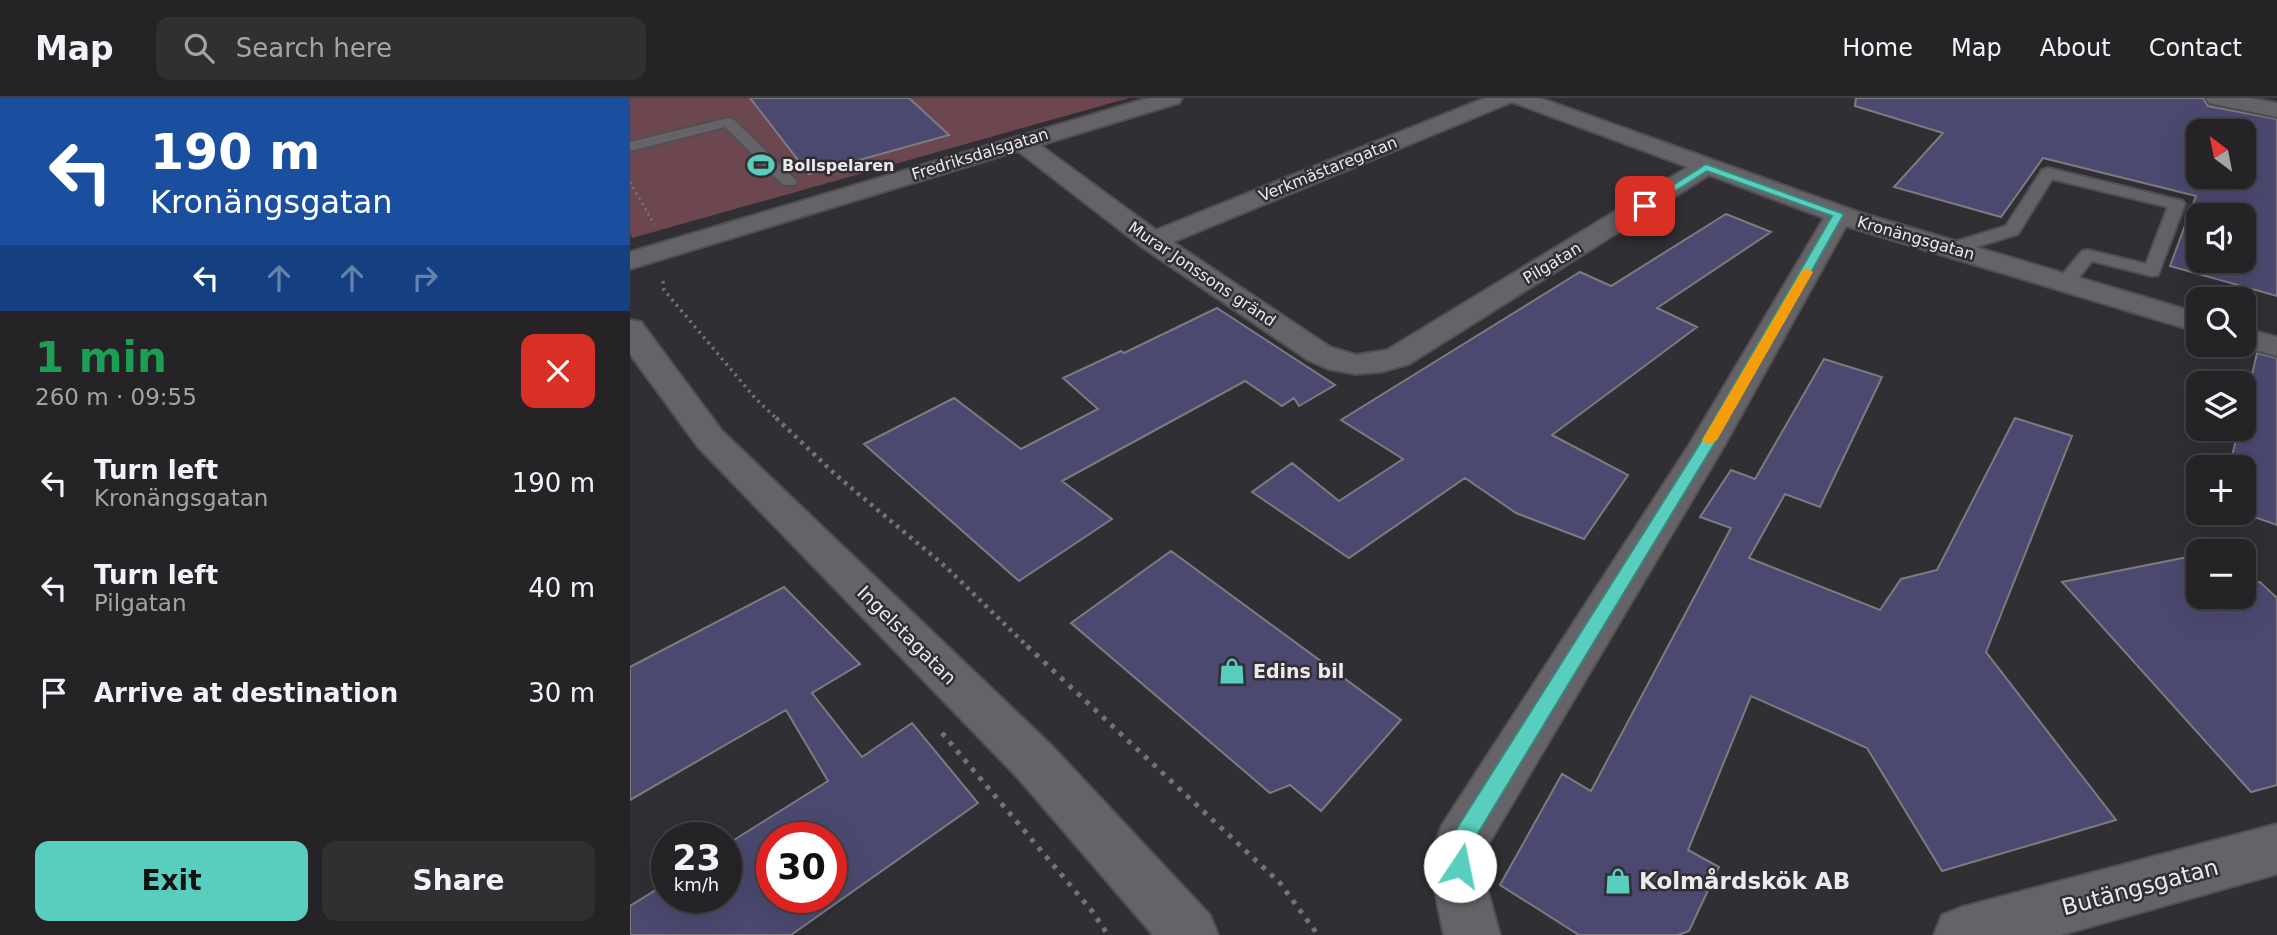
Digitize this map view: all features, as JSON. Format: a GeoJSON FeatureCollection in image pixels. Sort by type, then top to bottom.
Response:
{"type":"FeatureCollection","features":[{"type":"Feature","properties":{"kind":"street","name":"Fredriksdalsgatan"},"geometry":{"type":"LineString","coordinates":[[630,261],[1171,98]]}},
{"type":"Feature","properties":{"kind":"street","name":"Verkmästaregatan"},"geometry":{"type":"LineString","coordinates":[[1152,242],[1504,98]]}},
{"type":"Feature","properties":{"kind":"street","name":"Kronängsgatan"},"geometry":{"type":"LineString","coordinates":[[1520,98],[1839,214],[2186,319]]}},
{"type":"Feature","properties":{"kind":"street"},"geometry":{"type":"LineString","coordinates":[[2217,98],[2277,110]]}},
{"type":"Feature","properties":{"kind":"street","name":"Murar Jonssons gränd"},"geometry":{"type":"LineString","coordinates":[[1021,142],[1152,242],[1330,359],[1353,366],[1381,364],[1398,357]]}},
{"type":"Feature","properties":{"kind":"street","name":"Pilgatan"},"geometry":{"type":"LineString","coordinates":[[1398,357],[1706,167]]}},
{"type":"Feature","properties":{"kind":"street"},"geometry":{"type":"LineString","coordinates":[[1472,935],[1460,888],[1460,843],[1706,446],[1839,214]]}},
{"type":"Feature","properties":{"kind":"street","name":"Ingelstagatan"},"geometry":{"type":"LineString","coordinates":[[630,329],[710,439],[1035,762],[1190,935]]}},
{"type":"Feature","properties":{"kind":"street"},"geometry":{"type":"LineString","coordinates":[[2256,341],[2277,347]]}},
{"type":"Feature","properties":{"kind":"street","name":"Butängsgatan"},"geometry":{"type":"LineString","coordinates":[[1962,935],[2277,849]]}},
{"type":"Feature","properties":{"kind":"lane"},"geometry":{"type":"LineString","coordinates":[[630,146],[728,122],[789,182]]}},
{"type":"Feature","properties":{"kind":"lane"},"geometry":{"type":"LineString","coordinates":[[1954,248],[2012,229],[2048,173],[2177,204],[2152,271],[2088,255],[2066,282]]}},
{"type":"Feature","properties":{"kind":"path"},"geometry":{"type":"LineString","coordinates":[[630,182],[669,248],[672,264],[662,278],[664,290],[754,398],[837,476],[946,567],[1099,716],[1280,883],[1318,935]]}},
{"type":"Feature","properties":{"kind":"shaded area","name":"Bollspelaren"},"geometry":{"type":"Polygon","coordinates":[[[630,98],[1129,98],[632,238],[630,98]]]}},
{"type":"Feature","properties":{"kind":"building"},"geometry":{"type":"Polygon","coordinates":[[[750,98],[909,98],[949,135],[809,174],[750,98]]]}},
{"type":"Feature","properties":{"kind":"building"},"geometry":{"type":"Polygon","coordinates":[[[1856,98],[2203,98],[2208,106],[2277,119],[2277,296],[2256,290],[2256,287],[2245,287],[2195,273],[2256,273],[2256,203],[2193,203],[2196,196],[2043,158],[2001,217],[1894,187],[1943,133],[1855,106],[1856,98]]]}},
{"type":"Feature","properties":{"kind":"building"},"geometry":{"type":"Polygon","coordinates":[[[1726,214],[1771,232],[1657,308],[1697,327],[1552,435],[1628,475],[1584,539],[1516,513],[1465,478],[1349,558],[1252,492],[1292,463],[1339,501],[1403,459],[1341,420],[1580,272],[1611,286],[1726,214]]]}},
{"type":"Feature","properties":{"kind":"building"},"geometry":{"type":"Polygon","coordinates":[[[2186,223],[2186,270],[2170,266],[2186,223]]]}},
{"type":"Feature","properties":{"kind":"building"},"geometry":{"type":"Polygon","coordinates":[[[1217,308],[1335,385],[1299,406],[1294,398],[1282,406],[1245,381],[1062,481],[1112,519],[1019,581],[864,444],[954,398],[1021,449],[1098,409],[1063,378],[1121,351],[1124,353],[1217,308]]]}},
{"type":"Feature","properties":{"kind":"building"},"geometry":{"type":"Polygon","coordinates":[[[2257,353],[2277,358],[2277,525],[2256,518],[2256,455],[2232,455],[2236,441],[2256,441],[2256,371],[2253,371],[2257,353]]]}},
{"type":"Feature","properties":{"kind":"building"},"geometry":{"type":"Polygon","coordinates":[[[1824,359],[1882,377],[1820,507],[1785,494],[1749,558],[1880,610],[1901,579],[1937,570],[2015,418],[2072,436],[1986,652],[2116,820],[1942,871],[1867,748],[1751,696],[1688,850],[1719,867],[1689,931],[1678,935],[1579,935],[1500,885],[1562,774],[1591,791],[1731,528],[1700,517],[1731,470],[1755,479],[1824,359]]]}},
{"type":"Feature","properties":{"kind":"building","name":"Edins bil"},"geometry":{"type":"Polygon","coordinates":[[[1171,551],[1401,720],[1321,811],[1290,785],[1270,793],[1071,623],[1171,551]]]}},
{"type":"Feature","properties":{"kind":"building"},"geometry":{"type":"Polygon","coordinates":[[[2186,557],[2186,609],[2256,609],[2256,583],[2260,582],[2277,598],[2277,785],[2251,792],[2062,582],[2186,557]]]}},
{"type":"Feature","properties":{"kind":"building"},"geometry":{"type":"Polygon","coordinates":[[[784,587],[860,664],[812,693],[862,757],[912,723],[978,803],[847,895],[847,822],[763,822],[828,781],[786,710],[630,800],[630,667],[784,587]]]}},
{"type":"Feature","properties":{"kind":"building"},"geometry":{"type":"Polygon","coordinates":[[[756,826],[756,913],[822,913],[791,935],[630,935],[630,906],[651,893],[651,913],[742,913],[742,835],[756,826]]]}},
{"type":"Feature","properties":{"kind":"slow traffic"},"geometry":{"type":"LineString","coordinates":[[1710,440],[1807,272]]}},
{"type":"Feature","properties":{"kind":"place","name":"Bollspelaren"},"geometry":{"type":"Point","coordinates":[761,165]}},
{"type":"Feature","properties":{"kind":"place","name":"Edins bil"},"geometry":{"type":"Point","coordinates":[1232,671]}},
{"type":"Feature","properties":{"kind":"place","name":"Kolmårdskök AB"},"geometry":{"type":"Point","coordinates":[1618,881]}},
{"type":"Feature","properties":{"kind":"route"},"geometry":{"type":"LineString","coordinates":[[1460,866],[1460,843],[1706,446],[1839,214],[1706,167],[1645,206]]}}]}
